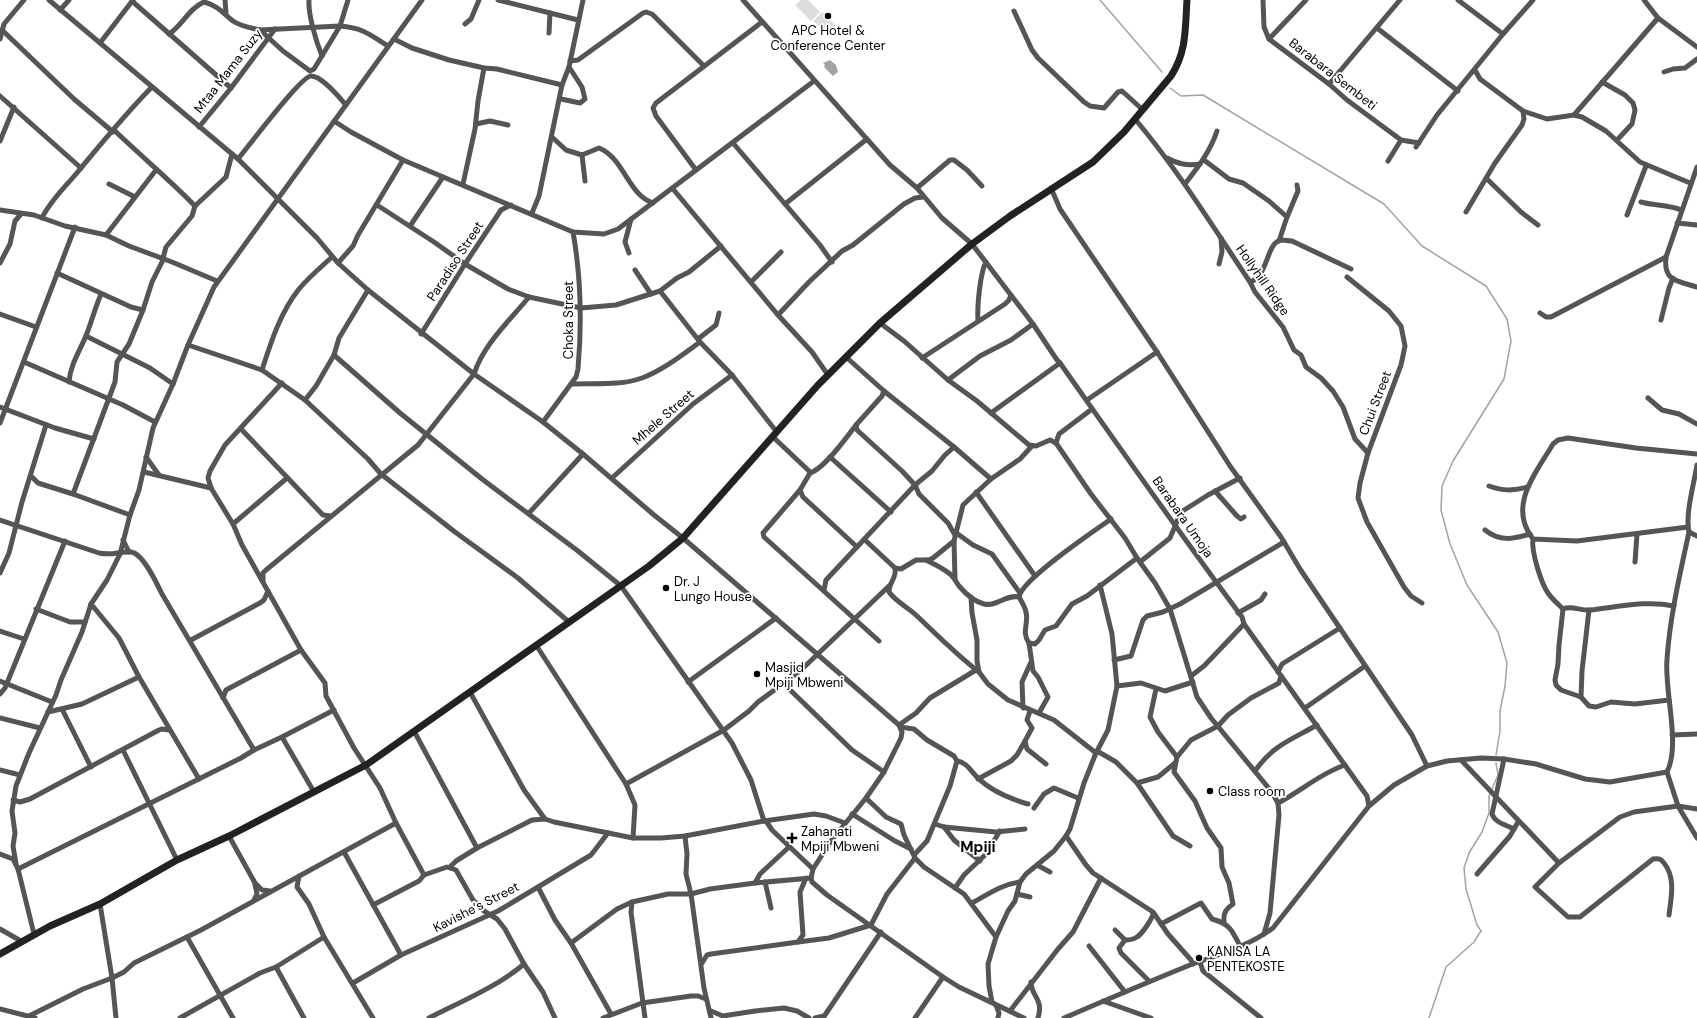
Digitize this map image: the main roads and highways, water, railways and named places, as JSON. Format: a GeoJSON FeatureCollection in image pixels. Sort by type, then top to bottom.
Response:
{"type":"FeatureCollection","features":[{"type":"Feature","properties":{"kind":"waterway"},"geometry":{"type":"LineString","coordinates":[[1100,0],[1162,72]]}},
{"type":"Feature","properties":{"kind":"waterway"},"geometry":{"type":"LineString","coordinates":[[1170,88],[1181,96],[1203,95],[1384,204],[1422,246],[1486,286],[1507,319],[1511,341],[1504,379],[1453,461],[1442,486],[1441,510],[1450,544],[1467,585],[1498,632],[1507,663],[1505,686],[1500,711],[1500,731],[1496,755]]}},
{"type":"Feature","properties":{"kind":"waterway"},"geometry":{"type":"LineString","coordinates":[[1429,1018],[1446,967],[1474,942],[1481,931],[1477,925],[1466,889],[1464,868],[1469,853],[1482,832],[1489,813],[1489,796],[1498,775],[1496,763]]}},
{"type":"Feature","properties":{"kind":"place","name":"APC Hotel & Conference Center"},"geometry":{"type":"Point","coordinates":[828,16]}},
{"type":"Feature","properties":{"kind":"place","name":"Dr. J Lungo House"},"geometry":{"type":"Point","coordinates":[666,588]}},
{"type":"Feature","properties":{"kind":"place","name":"Masjid Mpiji Mbweni"},"geometry":{"type":"Point","coordinates":[757,674]}},
{"type":"Feature","properties":{"kind":"place","name":"Class room"},"geometry":{"type":"Point","coordinates":[1210,791]}},
{"type":"Feature","properties":{"kind":"place","name":"Zahanati Mpiji Mbweni"},"geometry":{"type":"Point","coordinates":[792,838]}},
{"type":"Feature","properties":{"kind":"place","name":"KANISA LA PENTEKOSTE"},"geometry":{"type":"Point","coordinates":[1199,958]}},
{"type":"Feature","properties":{"kind":"district","name":"Mpiji"},"geometry":{"type":"Point","coordinates":[978,847]}}]}
